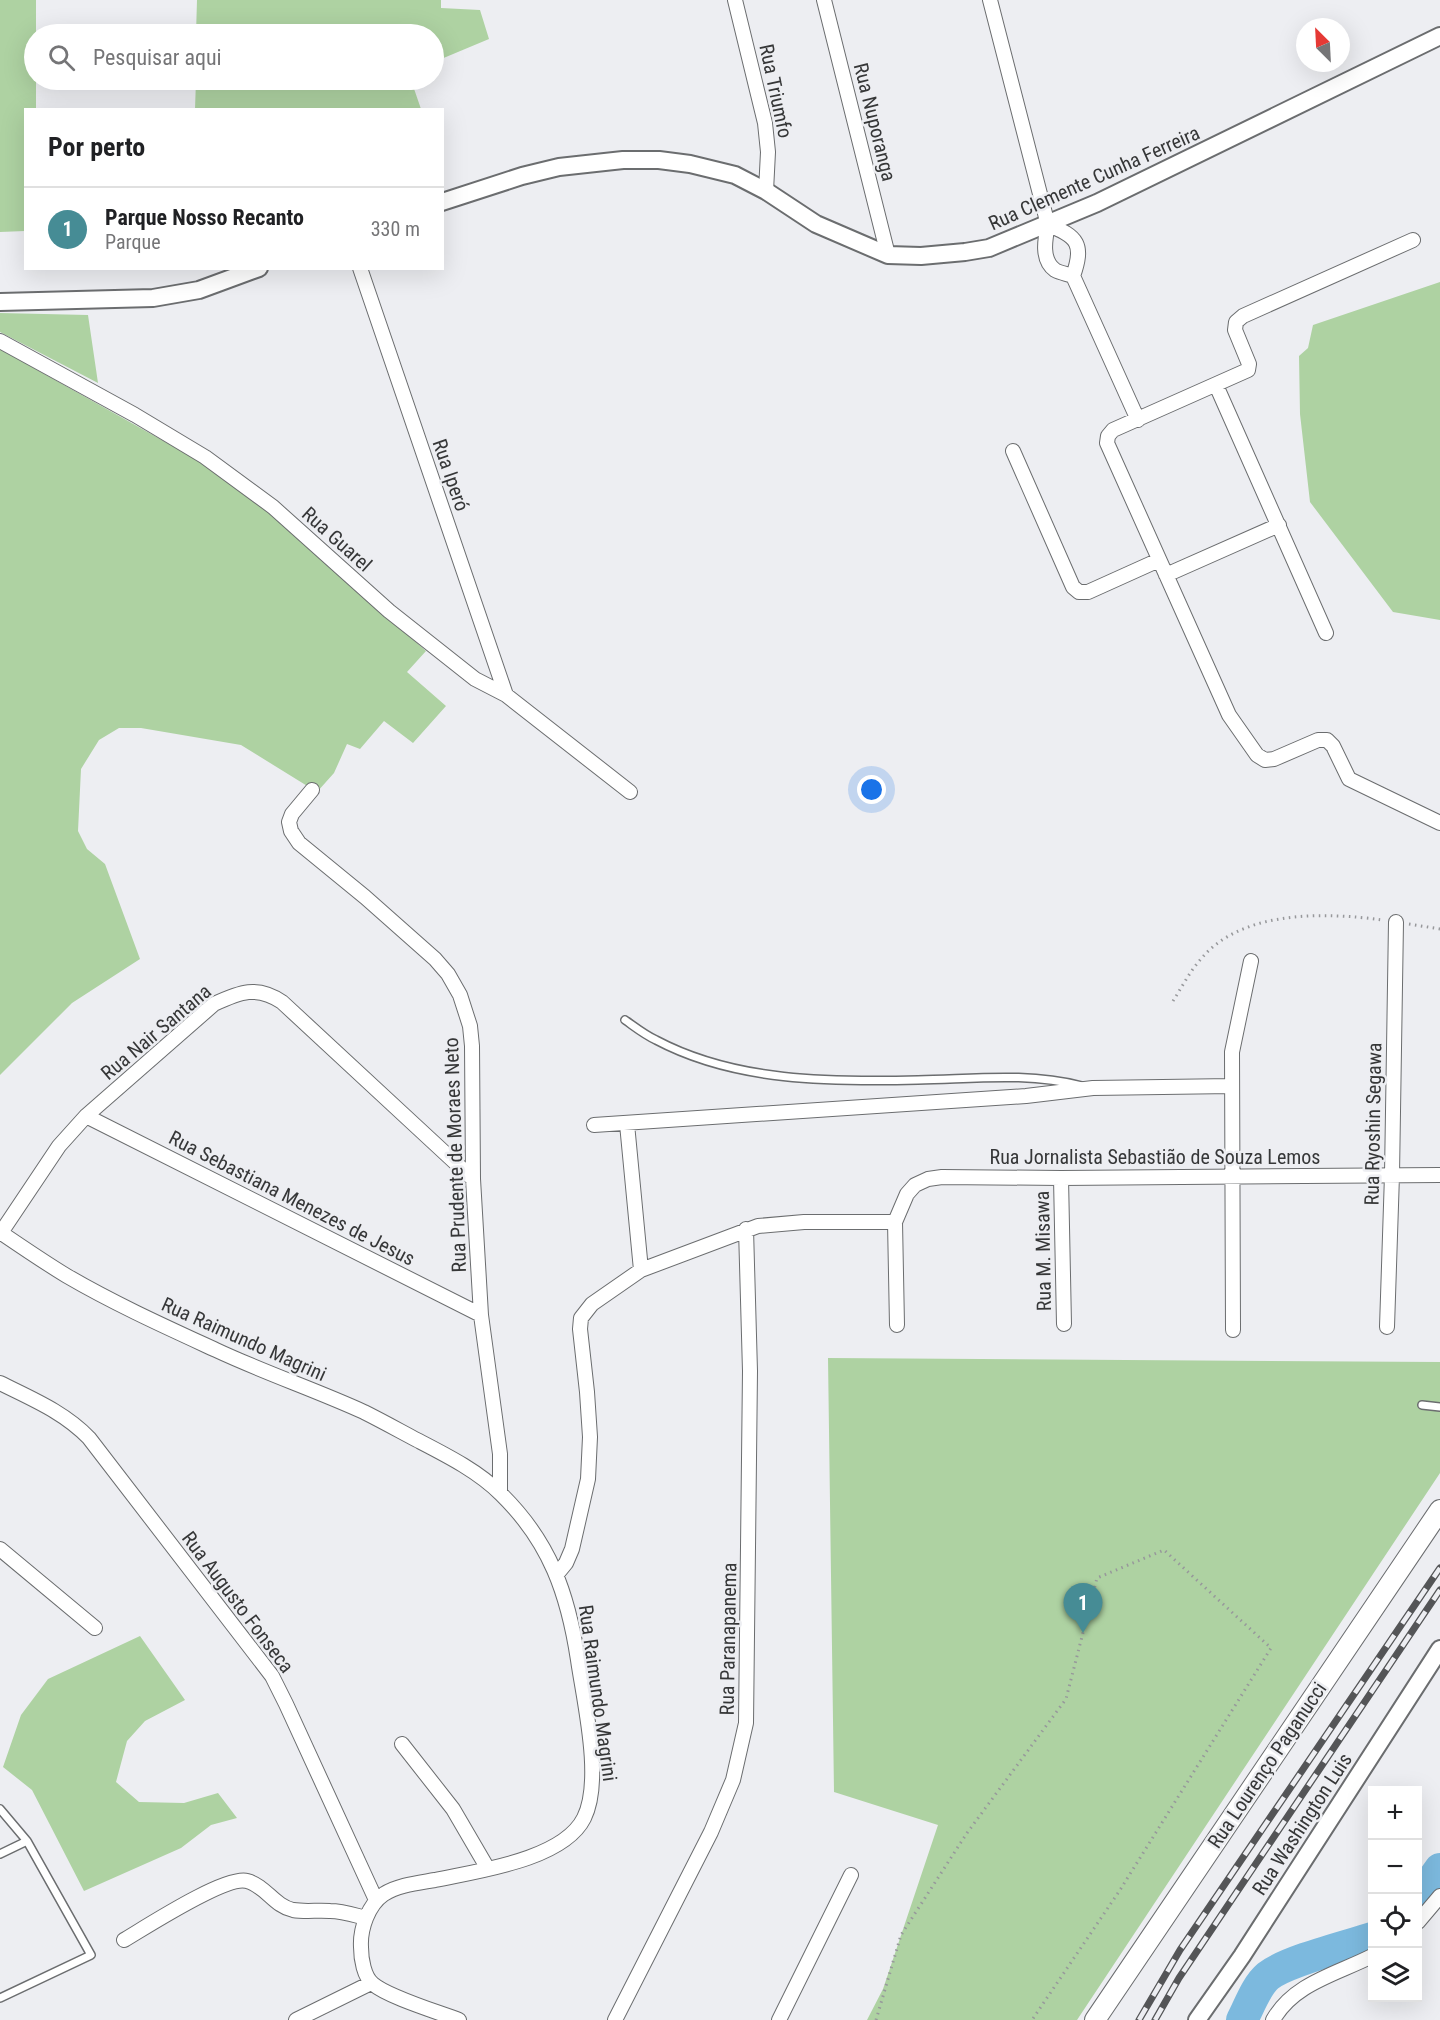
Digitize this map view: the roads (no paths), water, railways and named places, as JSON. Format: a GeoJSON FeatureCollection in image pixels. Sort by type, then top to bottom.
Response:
{"type":"FeatureCollection","features":[{"type":"Feature","properties":{"kind":"main road","name":"Rua Lourenço Paganucci"},"geometry":{"type":"LineString","coordinates":[[1095,2020],[1440,1510]]}},
{"type":"Feature","properties":{"kind":"street","name":"Rua Triumfo"},"geometry":{"type":"LineString","coordinates":[[735,0],[765,123],[768,152],[766,191]]}},
{"type":"Feature","properties":{"kind":"street","name":"Rua Nuporanga"},"geometry":{"type":"LineString","coordinates":[[824,0],[888,255]]}},
{"type":"Feature","properties":{"kind":"street"},"geometry":{"type":"LineString","coordinates":[[990,0],[1048,225],[1044,244],[1047,258],[1054,270],[1073,276]]}},
{"type":"Feature","properties":{"kind":"street","name":"Rua Clemente Cunha Ferreira"},"geometry":{"type":"LineString","coordinates":[[444,201],[522,176],[559,167],[580,163],[659,160],[690,164],[735,175],[766,191],[816,224],[888,255],[921,256],[965,252],[989,248],[1097,203],[1440,36]]}},
{"type":"Feature","properties":{"kind":"street"},"geometry":{"type":"LineString","coordinates":[[1048,225],[1069,233],[1077,246],[1079,258],[1073,276],[1137,420]]}},
{"type":"Feature","properties":{"kind":"street"},"geometry":{"type":"LineString","coordinates":[[1413,240],[1243,316],[1236,322],[1235,330],[1249,364],[1248,370],[1113,430],[1108,436],[1107,443],[1229,715],[1257,755],[1265,760],[1274,759],[1318,740],[1327,740],[1333,746],[1349,779],[1440,823]]}},
{"type":"Feature","properties":{"kind":"street"},"geometry":{"type":"LineString","coordinates":[[0,302],[153,298],[199,290],[254,270]]}},
{"type":"Feature","properties":{"kind":"street","name":"Rua Iperó"},"geometry":{"type":"LineString","coordinates":[[361,270],[506,695]]}},
{"type":"Feature","properties":{"kind":"street","name":"Rua Guarel"},"geometry":{"type":"LineString","coordinates":[[0,341],[135,415],[205,457],[273,507],[389,611],[475,679],[506,695],[630,792]]}},
{"type":"Feature","properties":{"kind":"street"},"geometry":{"type":"LineString","coordinates":[[1216,385],[1326,633]]}},
{"type":"Feature","properties":{"kind":"street"},"geometry":{"type":"LineString","coordinates":[[1013,451],[1073,587],[1079,592],[1088,592],[1159,560]]}},
{"type":"Feature","properties":{"kind":"street"},"geometry":{"type":"LineString","coordinates":[[1166,575],[1279,525]]}},
{"type":"Feature","properties":{"kind":"street","name":"Rua Prudente de Moraes Neto"},"geometry":{"type":"LineString","coordinates":[[312,790],[292,814],[289,822],[291,831],[299,843],[435,959],[448,974],[460,995],[470,1026],[473,1179],[481,1315],[500,1454],[500,1492]]}},
{"type":"Feature","properties":{"kind":"street","name":"Rua Ryoshin Segawa"},"geometry":{"type":"LineString","coordinates":[[1387,1327],[1396,922]]}},
{"type":"Feature","properties":{"kind":"street"},"geometry":{"type":"LineString","coordinates":[[1233,1330],[1232,1052],[1251,961]]}},
{"type":"Feature","properties":{"kind":"street","name":"Rua Nair Santana"},"geometry":{"type":"LineString","coordinates":[[0,1233],[59,1146],[86,1116],[214,1005],[237,993],[271,994],[282,1002],[473,1179]]}},
{"type":"Feature","properties":{"kind":"street"},"geometry":{"type":"LineString","coordinates":[[594,1125],[1026,1096],[1093,1089],[1232,1086]]}},
{"type":"Feature","properties":{"kind":"street","name":"Rua Sebastiana Menezes de Jesus"},"geometry":{"type":"LineString","coordinates":[[86,1116],[481,1315]]}},
{"type":"Feature","properties":{"kind":"street"},"geometry":{"type":"LineString","coordinates":[[627,1124],[641,1270]]}},
{"type":"Feature","properties":{"kind":"street","name":"Rua Jornalista Sebastião de Souza Lemos"},"geometry":{"type":"LineString","coordinates":[[897,1325],[895,1222],[907,1194],[915,1185],[928,1179],[942,1177],[1440,1175]]}},
{"type":"Feature","properties":{"kind":"street","name":"Rua M. Misawa"},"geometry":{"type":"LineString","coordinates":[[1062,1178],[1064,1324]]}},
{"type":"Feature","properties":{"kind":"street"},"geometry":{"type":"LineString","coordinates":[[557,1574],[566,1563],[572,1549],[588,1479],[590,1437],[580,1329],[581,1318],[591,1304],[641,1270],[746,1229],[804,1222],[895,1222]]}},
{"type":"Feature","properties":{"kind":"street","name":"Rua Paranapanema"},"geometry":{"type":"LineString","coordinates":[[615,2020],[711,1832],[733,1780],[746,1723],[750,1371],[746,1229]]}},
{"type":"Feature","properties":{"kind":"street","name":"Rua Raimundo Magrini"},"geometry":{"type":"LineString","coordinates":[[0,1233],[66,1275],[125,1307],[212,1348],[366,1413],[473,1471],[500,1492],[541,1543],[557,1574],[568,1607],[576,1650],[591,1756],[593,1796],[584,1820],[571,1836],[553,1847],[512,1863],[398,1888],[385,1893],[376,1900]]}},
{"type":"Feature","properties":{"kind":"street","name":"Rua Augusto Fonseca"},"geometry":{"type":"LineString","coordinates":[[0,1383],[62,1413],[89,1438],[272,1676],[376,1900]]}},
{"type":"Feature","properties":{"kind":"street"},"geometry":{"type":"LineString","coordinates":[[0,1549],[95,1628]]}},
{"type":"Feature","properties":{"kind":"street","name":"Rua Washington Luis"},"geometry":{"type":"LineString","coordinates":[[1197,2020],[1242,1956],[1440,1649]]}},
{"type":"Feature","properties":{"kind":"street"},"geometry":{"type":"LineString","coordinates":[[402,1744],[453,1809],[488,1869]]}},
{"type":"Feature","properties":{"kind":"street"},"geometry":{"type":"LineString","coordinates":[[779,2020],[851,1875]]}},
{"type":"Feature","properties":{"kind":"street"},"geometry":{"type":"LineString","coordinates":[[124,1940],[177,1908],[228,1883],[243,1880],[257,1884],[283,1906],[294,1910],[339,1912],[366,1918]]}},
{"type":"Feature","properties":{"kind":"street"},"geometry":{"type":"LineString","coordinates":[[1422,1917],[1440,1896]]}},
{"type":"Feature","properties":{"kind":"street"},"geometry":{"type":"LineString","coordinates":[[376,1900],[366,1918],[361,1937],[364,1969],[371,1983],[390,1994],[459,2020]]}},
{"type":"Feature","properties":{"kind":"street"},"geometry":{"type":"LineString","coordinates":[[1273,2020],[1297,1992],[1311,1983],[1368,1958]]}},
{"type":"Feature","properties":{"kind":"street"},"geometry":{"type":"LineString","coordinates":[[296,2020],[371,1983]]}},
{"type":"Feature","properties":{"kind":"lane"},"geometry":{"type":"LineString","coordinates":[[625,1020],[654,1039],[682,1052],[718,1065],[751,1072],[835,1080],[1028,1076],[1069,1082],[1093,1089]]}},
{"type":"Feature","properties":{"kind":"lane"},"geometry":{"type":"LineString","coordinates":[[1422,1405],[1440,1407]]}},
{"type":"Feature","properties":{"kind":"lane"},"geometry":{"type":"LineString","coordinates":[[0,1809],[27,1841],[91,1955],[0,1998]]}},
{"type":"Feature","properties":{"kind":"lane"},"geometry":{"type":"LineString","coordinates":[[0,1854],[27,1841]]}},
{"type":"Feature","properties":{"kind":"waterway"},"geometry":{"type":"LineString","coordinates":[[1422,1894],[1440,1869]]}},
{"type":"Feature","properties":{"kind":"waterway"},"geometry":{"type":"LineString","coordinates":[[1242,2020],[1256,1991],[1264,1980],[1277,1970],[1303,1959],[1368,1939]]}},
{"type":"Feature","properties":{"kind":"railway"},"geometry":{"type":"LineString","coordinates":[[1139,2020],[1180,1950],[1440,1568]]}},
{"type":"Feature","properties":{"kind":"railway"},"geometry":{"type":"LineString","coordinates":[[1155,2020],[1179,1978],[1440,1590]]}},
{"type":"Feature","properties":{"kind":"place","name":"Parque Nosso Recanto"},"geometry":{"type":"Point","coordinates":[1083,1633]}}]}
